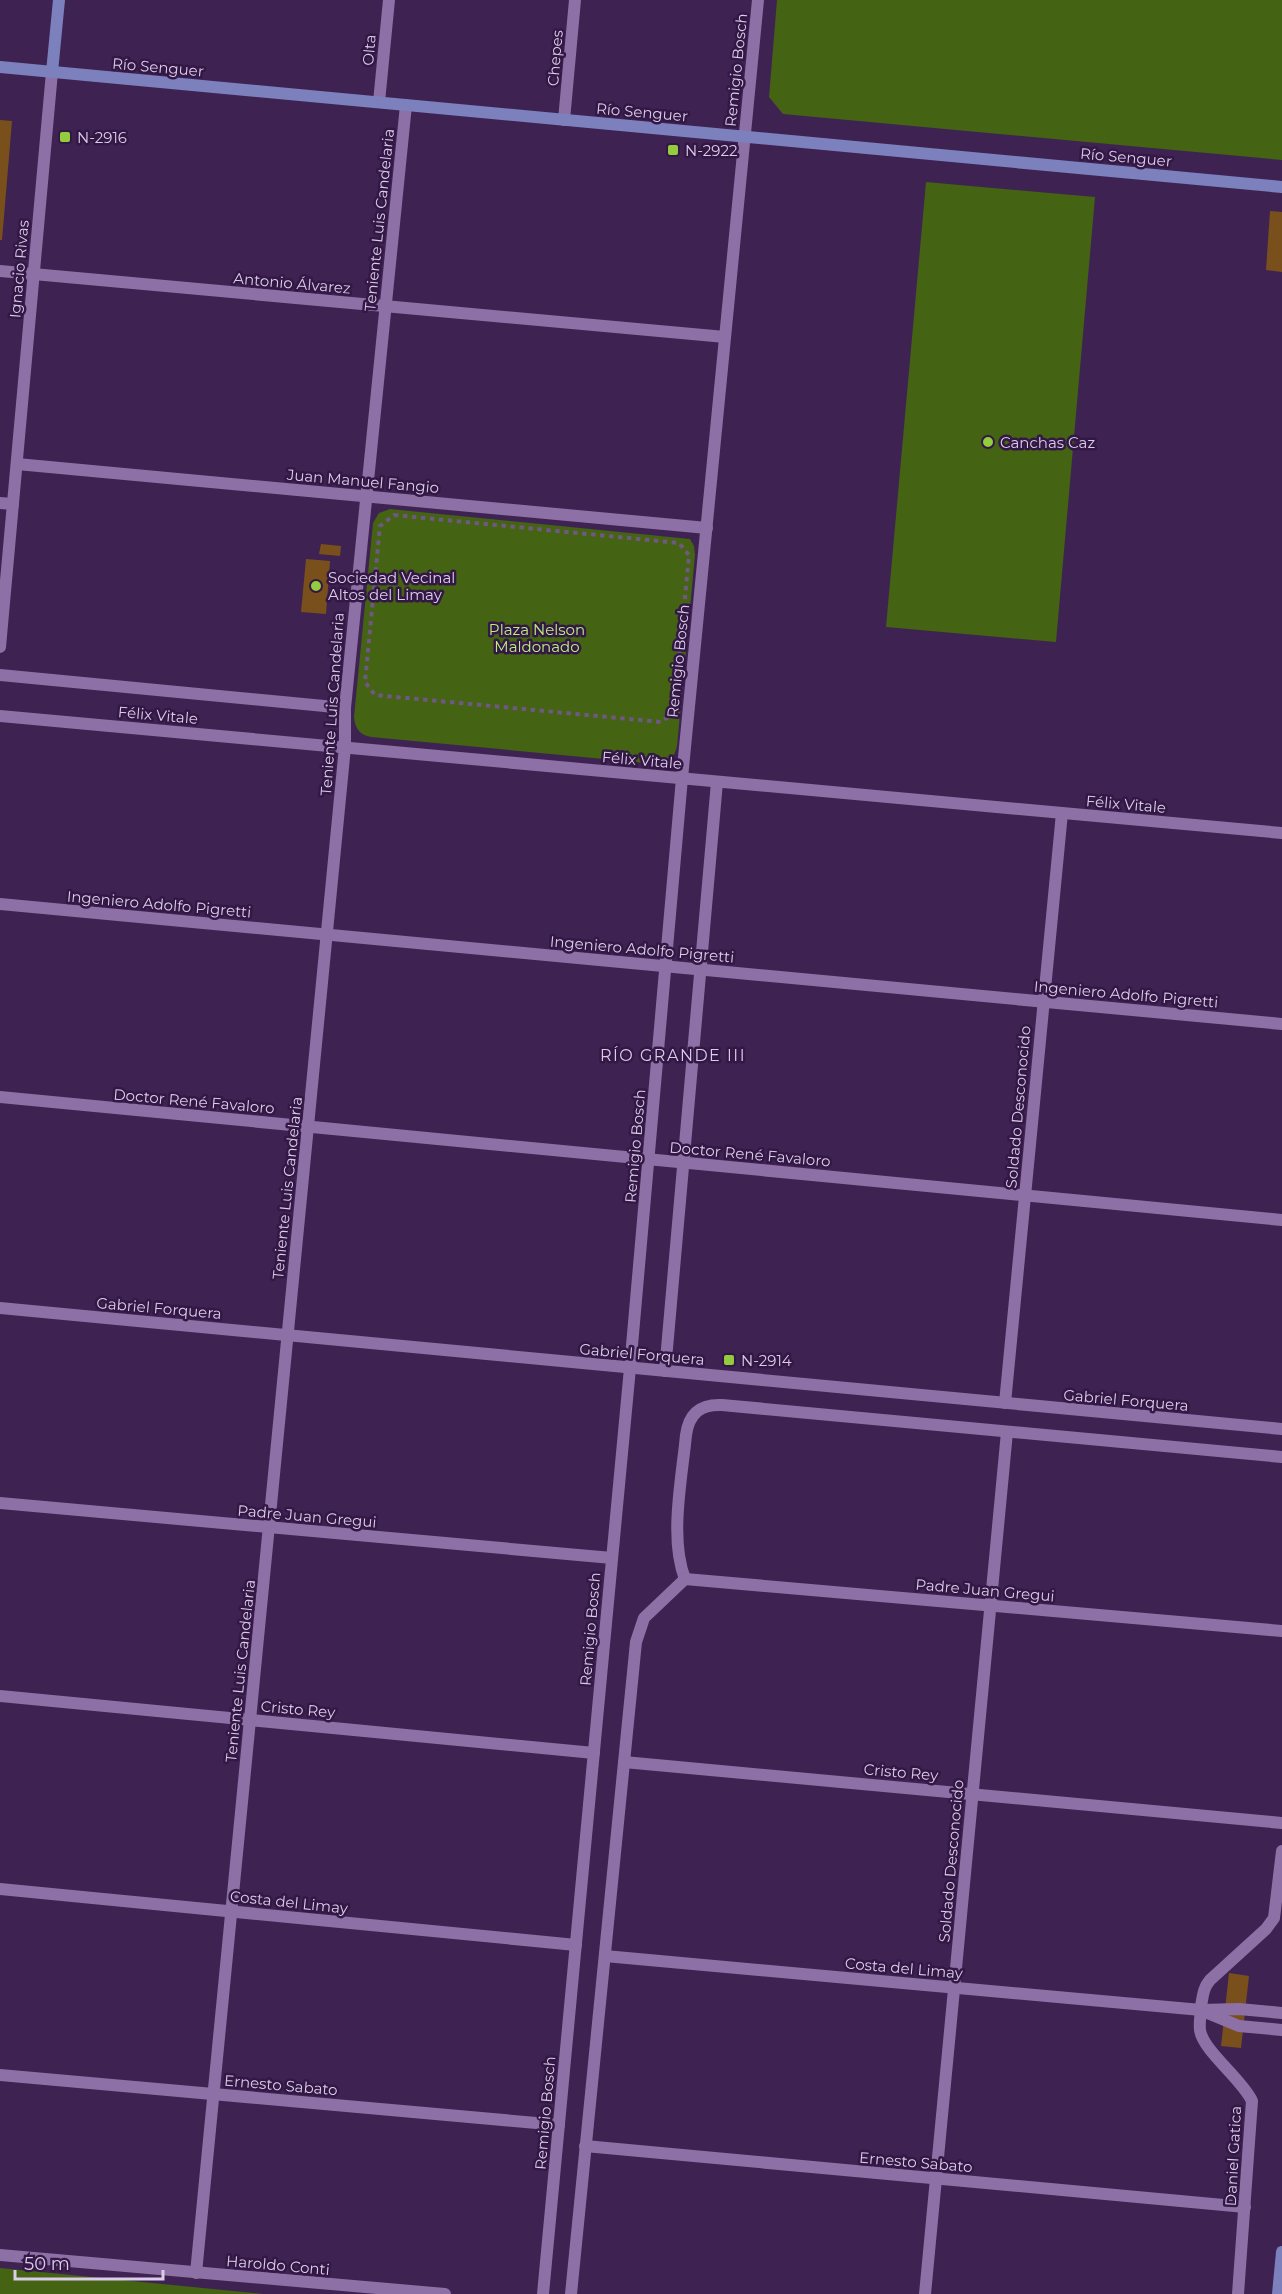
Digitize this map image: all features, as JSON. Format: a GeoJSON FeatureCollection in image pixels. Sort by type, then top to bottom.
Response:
{"type":"FeatureCollection","features":[{"type":"Feature","properties":{"kind":"main road","name":"Ignacio Rivas"},"geometry":{"type":"LineString","coordinates":[[52,72],[59,0]]}},
{"type":"Feature","properties":{"kind":"main road","name":"Río Senguer"},"geometry":{"type":"LineString","coordinates":[[0,67],[1282,187]]}},
{"type":"Feature","properties":{"kind":"main road"},"geometry":{"type":"LineString","coordinates":[[1278,2294],[1282,2252]]}},
{"type":"Feature","properties":{"kind":"street","name":"Olta"},"geometry":{"type":"LineString","coordinates":[[379,102],[389,0]]}},
{"type":"Feature","properties":{"kind":"street","name":"Chepes"},"geometry":{"type":"LineString","coordinates":[[564,120],[575,0]]}},
{"type":"Feature","properties":{"kind":"street","name":"Remigio Bosch"},"geometry":{"type":"LineString","coordinates":[[543,2294],[630,1368],[682,778],[758,0]]}},
{"type":"Feature","properties":{"kind":"street","name":"Ignacio Rivas"},"geometry":{"type":"LineString","coordinates":[[0,647],[52,72]]}},
{"type":"Feature","properties":{"kind":"street","name":"Teniente Luis Candelaria"},"geometry":{"type":"LineString","coordinates":[[196,2273],[345,747],[345,708],[406,105]]}},
{"type":"Feature","properties":{"kind":"street","name":"Antonio Álvarez"},"geometry":{"type":"LineString","coordinates":[[0,271],[725,337]]}},
{"type":"Feature","properties":{"kind":"street","name":"Juan Manuel Fangio"},"geometry":{"type":"LineString","coordinates":[[17,464],[707,528]]}},
{"type":"Feature","properties":{"kind":"street"},"geometry":{"type":"LineString","coordinates":[[0,503],[13,504]]}},
{"type":"Feature","properties":{"kind":"street","name":"Félix Vitale"},"geometry":{"type":"LineString","coordinates":[[0,675],[345,708]]}},
{"type":"Feature","properties":{"kind":"street","name":"Félix Vitale"},"geometry":{"type":"LineString","coordinates":[[0,716],[1282,833]]}},
{"type":"Feature","properties":{"kind":"street"},"geometry":{"type":"LineString","coordinates":[[665,1371],[717,782]]}},
{"type":"Feature","properties":{"kind":"street","name":"Soldado Desconocido"},"geometry":{"type":"LineString","coordinates":[[1005,1403],[1062,813]]}},
{"type":"Feature","properties":{"kind":"street","name":"Ingeniero Adolfo Pigretti"},"geometry":{"type":"LineString","coordinates":[[0,904],[1282,1024]]}},
{"type":"Feature","properties":{"kind":"street","name":"Doctor René Favaloro"},"geometry":{"type":"LineString","coordinates":[[0,1097],[1282,1220]]}},
{"type":"Feature","properties":{"kind":"street","name":"Gabriel Forquera"},"geometry":{"type":"LineString","coordinates":[[0,1308],[1282,1430]]}},
{"type":"Feature","properties":{"kind":"street"},"geometry":{"type":"LineString","coordinates":[[571,2294],[636,1642],[640,1625],[649,1611],[685,1579],[677,1556],[676,1538],[686,1435],[690,1418],[708,1405],[722,1405],[1282,1457]]}},
{"type":"Feature","properties":{"kind":"street","name":"Soldado Desconocido"},"geometry":{"type":"LineString","coordinates":[[925,2294],[1007,1431]]}},
{"type":"Feature","properties":{"kind":"street","name":"Padre Juan Gregui"},"geometry":{"type":"LineString","coordinates":[[0,1503],[612,1558]]}},
{"type":"Feature","properties":{"kind":"street","name":"Padre Juan Gregui"},"geometry":{"type":"LineString","coordinates":[[685,1579],[1282,1631]]}},
{"type":"Feature","properties":{"kind":"street","name":"Cristo Rey"},"geometry":{"type":"LineString","coordinates":[[0,1696],[594,1753]]}},
{"type":"Feature","properties":{"kind":"street","name":"Cristo Rey"},"geometry":{"type":"LineString","coordinates":[[624,1762],[1282,1823]]}},
{"type":"Feature","properties":{"kind":"street","name":"Daniel Gatica"},"geometry":{"type":"LineString","coordinates":[[1238,2294],[1252,2101],[1246,2090],[1201,2036],[1201,2010],[1204,1990],[1210,1980],[1266,1929],[1274,1918],[1282,1851]]}},
{"type":"Feature","properties":{"kind":"street","name":"Costa del Limay"},"geometry":{"type":"LineString","coordinates":[[0,1889],[576,1945]]}},
{"type":"Feature","properties":{"kind":"street","name":"Costa del Limay"},"geometry":{"type":"LineString","coordinates":[[605,1956],[1201,2010]]}},
{"type":"Feature","properties":{"kind":"street"},"geometry":{"type":"LineString","coordinates":[[1201,2010],[1235,2009],[1282,2013]]}},
{"type":"Feature","properties":{"kind":"street"},"geometry":{"type":"LineString","coordinates":[[1201,2010],[1239,2026],[1282,2030]]}},
{"type":"Feature","properties":{"kind":"street","name":"Ernesto Sabato"},"geometry":{"type":"LineString","coordinates":[[0,2075],[559,2125]]}},
{"type":"Feature","properties":{"kind":"street","name":"Ernesto Sabato"},"geometry":{"type":"LineString","coordinates":[[585,2146],[1245,2207]]}},
{"type":"Feature","properties":{"kind":"street","name":"Haroldo Conti"},"geometry":{"type":"LineString","coordinates":[[0,2255],[445,2294]]}},
{"type":"Feature","properties":{"kind":"path"},"geometry":{"type":"LineString","coordinates":[[394,514],[679,543],[689,555],[674,713],[661,722],[375,695],[365,682],[380,526],[394,514]]}},
{"type":"Feature","properties":{"kind":"green space"},"geometry":{"type":"Polygon","coordinates":[[[777,0],[1282,0],[1282,160],[783,114],[769,97],[777,0]]]}},
{"type":"Feature","properties":{"kind":"green space","name":"Canchas Caz"},"geometry":{"type":"Polygon","coordinates":[[[926,182],[1095,197],[1056,642],[886,627],[926,182]]]}},
{"type":"Feature","properties":{"kind":"green space","name":"Plaza Nelson Maldonado"},"geometry":{"type":"Polygon","coordinates":[[[390,509],[690,539],[695,555],[677,746],[670,760],[657,764],[371,737],[361,733],[354,717],[373,523],[379,513],[390,509]]]}},
{"type":"Feature","properties":{"kind":"green space"},"geometry":{"type":"Polygon","coordinates":[[[0,2268],[264,2294],[0,2294],[0,2268]]]}},
{"type":"Feature","properties":{"kind":"building"},"geometry":{"type":"Polygon","coordinates":[[[0,120],[12,121],[2,240],[0,240],[0,120]]]}},
{"type":"Feature","properties":{"kind":"building"},"geometry":{"type":"Polygon","coordinates":[[[1270,211],[1282,212],[1282,272],[1266,270],[1270,211]]]}},
{"type":"Feature","properties":{"kind":"building"},"geometry":{"type":"Polygon","coordinates":[[[321,544],[341,546],[340,556],[319,554],[321,544]]]}},
{"type":"Feature","properties":{"kind":"building","name":"Sociedad Vecinal Altos del Limay"},"geometry":{"type":"Polygon","coordinates":[[[306,559],[330,561],[326,614],[301,612],[306,559]]]}},
{"type":"Feature","properties":{"kind":"building"},"geometry":{"type":"Polygon","coordinates":[[[1229,1973],[1249,1976],[1241,2048],[1221,2046],[1229,1973]]]}},
{"type":"Feature","properties":{"kind":"place","name":"N-2916"},"geometry":{"type":"Point","coordinates":[65,137]}},
{"type":"Feature","properties":{"kind":"place","name":"N-2922"},"geometry":{"type":"Point","coordinates":[673,150]}},
{"type":"Feature","properties":{"kind":"place","name":"Canchas Caz"},"geometry":{"type":"Point","coordinates":[988,442]}},
{"type":"Feature","properties":{"kind":"place","name":"Sociedad Vecinal Altos del Limay"},"geometry":{"type":"Point","coordinates":[316,586]}},
{"type":"Feature","properties":{"kind":"place","name":"N-2914"},"geometry":{"type":"Point","coordinates":[729,1360]}},
{"type":"Feature","properties":{"kind":"district","name":"RÍO GRANDE III"},"geometry":{"type":"Point","coordinates":[673,1055]}}]}
